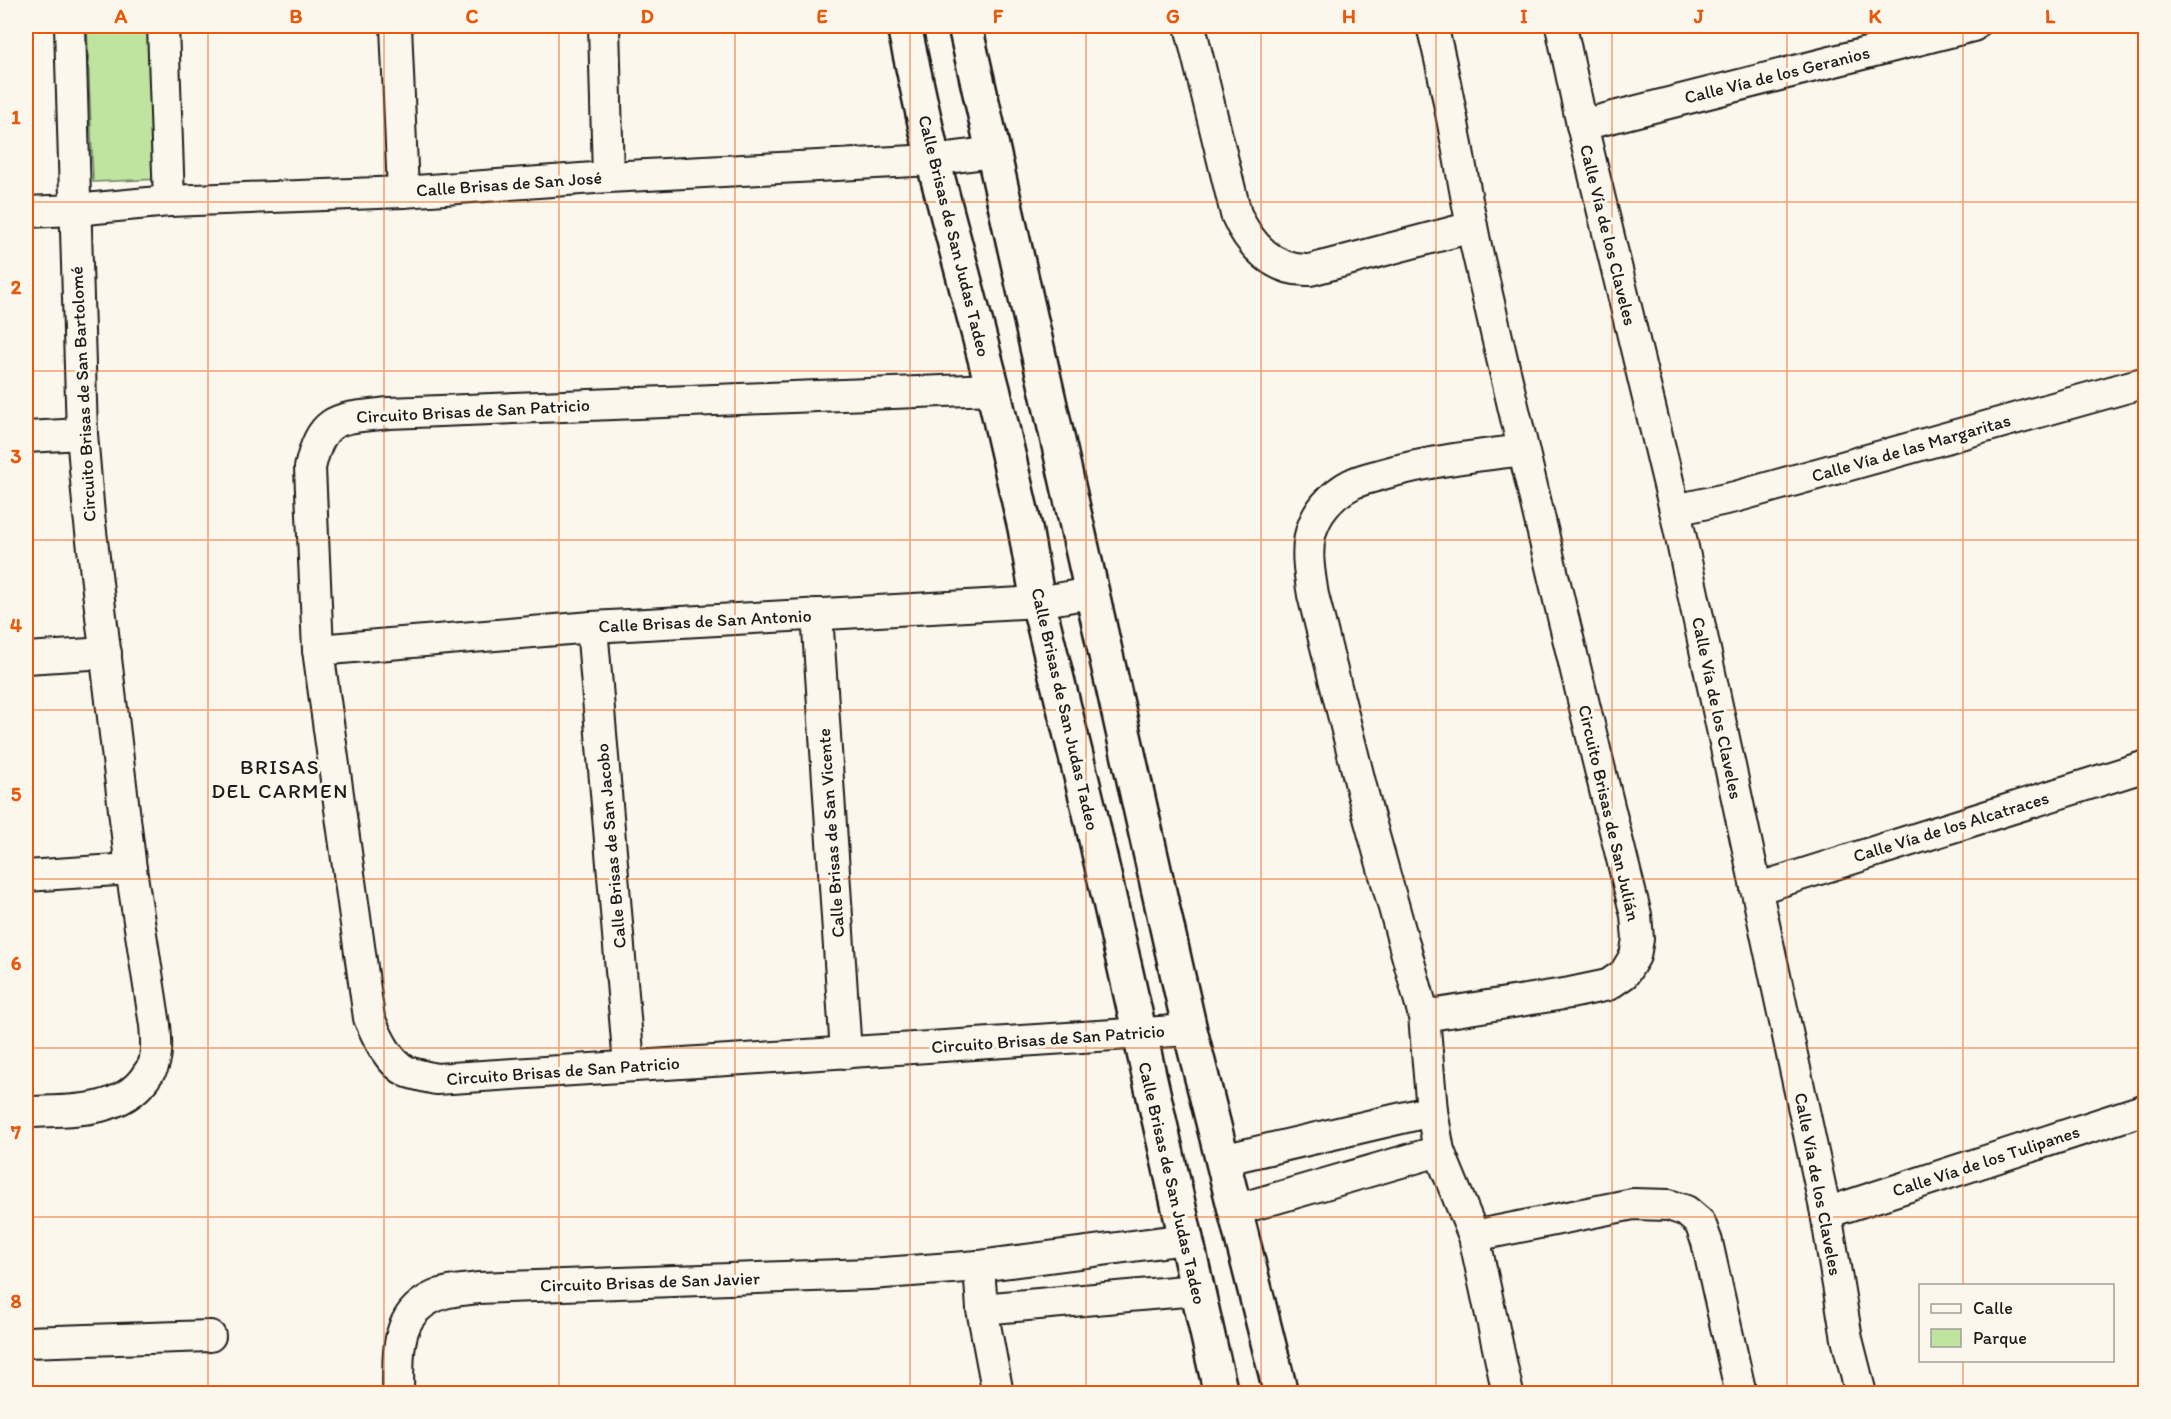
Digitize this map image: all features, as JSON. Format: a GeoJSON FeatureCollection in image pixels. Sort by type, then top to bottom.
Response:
{"type":"FeatureCollection","features":[{"type":"Feature","properties":{"kind":"street","name":"Circuito Brisas de San Bartolomé"},"geometry":{"type":"LineString","coordinates":[[26,1112],[92,1108],[120,1101],[136,1090],[152,1067],[156,1048],[155,1025],[131,869],[89,515],[82,434],[70,26]]}},
{"type":"Feature","properties":{"kind":"street"},"geometry":{"type":"LineString","coordinates":[[163,26],[169,201]]}},
{"type":"Feature","properties":{"kind":"street"},"geometry":{"type":"LineString","coordinates":[[396,26],[403,192]]}},
{"type":"Feature","properties":{"kind":"street"},"geometry":{"type":"LineString","coordinates":[[604,26],[608,177]]}},
{"type":"Feature","properties":{"kind":"street","name":"Calle Brisas de San Judas Tadeo"},"geometry":{"type":"LineString","coordinates":[[904,26],[933,160],[993,389],[1038,602],[1090,813],[1221,1394]]}},
{"type":"Feature","properties":{"kind":"street"},"geometry":{"type":"LineString","coordinates":[[965,26],[1190,1030],[1281,1394]]}},
{"type":"Feature","properties":{"kind":"street"},"geometry":{"type":"LineString","coordinates":[[1190,26],[1236,214],[1244,233],[1266,255],[1280,265],[1297,271],[1310,270],[1472,227]]}},
{"type":"Feature","properties":{"kind":"street","name":"Circuito Brisas de San Julián"},"geometry":{"type":"LineString","coordinates":[[1424,1016],[1608,985],[1624,974],[1635,956],[1638,939],[1636,915],[1523,450],[1472,227],[1432,26]]}},
{"type":"Feature","properties":{"kind":"street","name":"Calle Vía de los Claveles"},"geometry":{"type":"LineString","coordinates":[[1561,26],[1582,125],[1675,510],[1826,1213],[1847,1340],[1862,1394]]}},
{"type":"Feature","properties":{"kind":"street","name":"Calle Vía de los Geranios"},"geometry":{"type":"LineString","coordinates":[[1582,125],[1973,26]]}},
{"type":"Feature","properties":{"kind":"street","name":"Calle Brisas de San José"},"geometry":{"type":"LineString","coordinates":[[26,212],[169,201],[403,192],[608,177],[933,160],[993,152]]}},
{"type":"Feature","properties":{"kind":"street","name":"Calle Vía de las Margaritas"},"geometry":{"type":"LineString","coordinates":[[1675,510],[1735,497],[2145,382]]}},
{"type":"Feature","properties":{"kind":"street","name":"Circuito Brisas de San Patricio"},"geometry":{"type":"LineString","coordinates":[[993,389],[389,412],[345,418],[329,427],[321,435],[315,446],[310,468],[318,650],[369,1018],[380,1042],[390,1056],[406,1071],[436,1079],[1190,1030]]}},
{"type":"Feature","properties":{"kind":"street"},"geometry":{"type":"LineString","coordinates":[[26,437],[82,434]]}},
{"type":"Feature","properties":{"kind":"street"},"geometry":{"type":"LineString","coordinates":[[1509,1394],[1474,1236],[1439,1152],[1432,1111],[1424,1016],[1368,814],[1313,595],[1309,563],[1310,536],[1317,517],[1332,497],[1354,483],[1397,470],[1523,450]]}},
{"type":"Feature","properties":{"kind":"street","name":"Calle Brisas de San Antonio"},"geometry":{"type":"LineString","coordinates":[[318,650],[592,627],[1038,602],[1091,593]]}},
{"type":"Feature","properties":{"kind":"street","name":"Calle Brisas de San Vicente"},"geometry":{"type":"LineString","coordinates":[[817,614],[846,1053]]}},
{"type":"Feature","properties":{"kind":"street","name":"Calle Brisas de San Jacobo"},"geometry":{"type":"LineString","coordinates":[[592,627],[629,1065]]}},
{"type":"Feature","properties":{"kind":"street"},"geometry":{"type":"LineString","coordinates":[[26,658],[106,652]]}},
{"type":"Feature","properties":{"kind":"street","name":"Calle Vía de los Alcatraces"},"geometry":{"type":"LineString","coordinates":[[1756,888],[2145,766]]}},
{"type":"Feature","properties":{"kind":"street"},"geometry":{"type":"LineString","coordinates":[[26,876],[131,869]]}},
{"type":"Feature","properties":{"kind":"street","name":"Calle Vía de los Tulipanes"},"geometry":{"type":"LineString","coordinates":[[1826,1213],[2145,1109]]}},
{"type":"Feature","properties":{"kind":"street"},"geometry":{"type":"LineString","coordinates":[[1222,1160],[1432,1111]]}},
{"type":"Feature","properties":{"kind":"street"},"geometry":{"type":"LineString","coordinates":[[1235,1210],[1439,1152]]}},
{"type":"Feature","properties":{"kind":"street"},"geometry":{"type":"LineString","coordinates":[[1474,1236],[1633,1204],[1669,1205],[1686,1211],[1700,1223],[1707,1242],[1741,1394]]}},
{"type":"Feature","properties":{"kind":"street","name":"Circuito Brisas de San Javier"},"geometry":{"type":"LineString","coordinates":[[398,1394],[399,1341],[404,1323],[415,1309],[441,1294],[478,1288],[859,1274],[979,1266],[1186,1239]]}},
{"type":"Feature","properties":{"kind":"street"},"geometry":{"type":"LineString","coordinates":[[979,1266],[982,1309],[998,1394]]}},
{"type":"Feature","properties":{"kind":"street"},"geometry":{"type":"LineString","coordinates":[[982,1309],[1196,1290]]}},
{"type":"Feature","properties":{"kind":"street"},"geometry":{"type":"LineString","coordinates":[[26,1342],[210,1336]]}},
{"type":"Feature","properties":{"kind":"green space"},"geometry":{"type":"Polygon","coordinates":[[[87,26],[154,26],[161,179],[93,182],[87,26]]]}},
{"type":"Feature","properties":{"kind":"district","name":"BRISAS DEL CARMEN"},"geometry":{"type":"Point","coordinates":[280,778]}}]}
